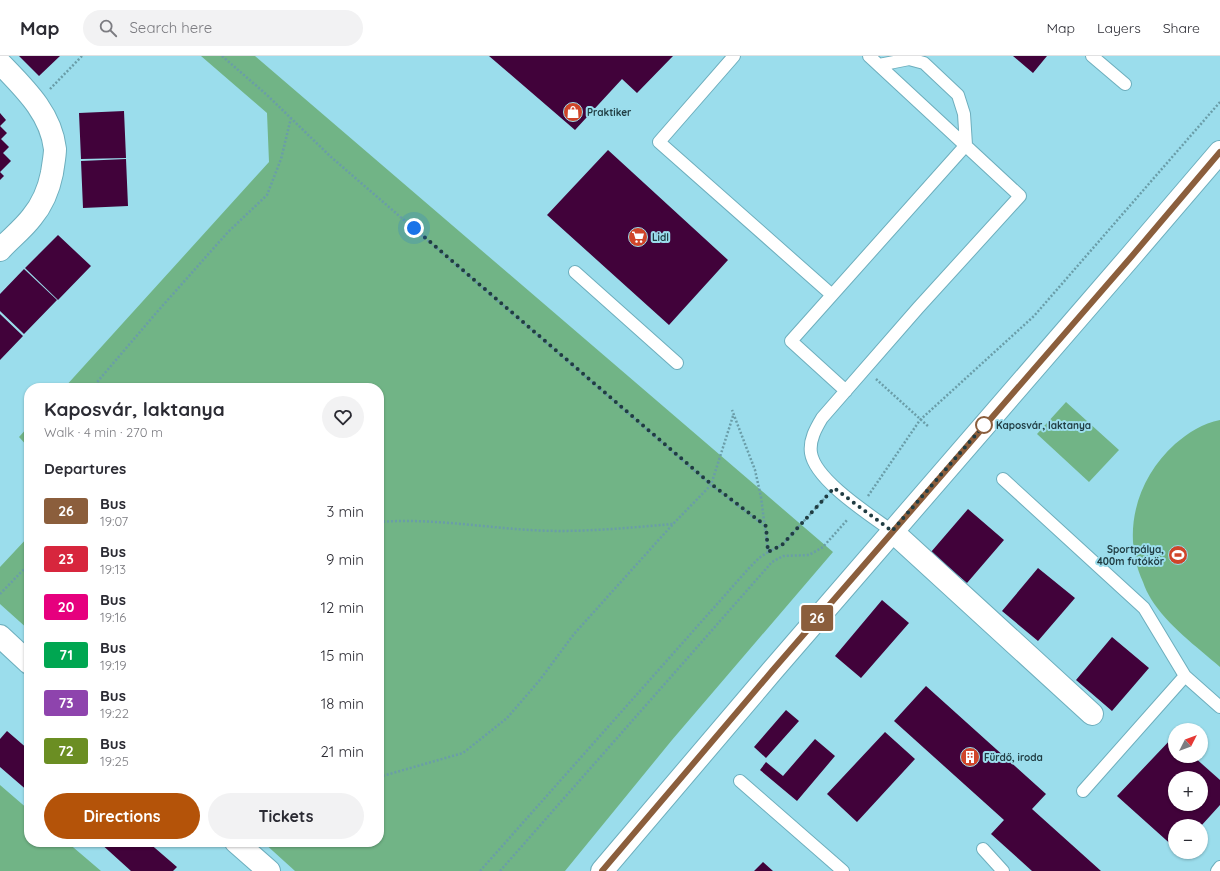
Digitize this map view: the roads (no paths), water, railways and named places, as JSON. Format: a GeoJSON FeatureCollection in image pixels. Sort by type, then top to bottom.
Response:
{"type":"FeatureCollection","features":[{"type":"Feature","properties":{"kind":"main road"},"geometry":{"type":"LineString","coordinates":[[0,63],[22,86],[36,104],[48,123],[55,150],[51,180],[45,195],[32,217],[0,250]]}},
{"type":"Feature","properties":{"kind":"main road"},"geometry":{"type":"LineString","coordinates":[[602,871],[892,531],[1132,256],[1220,152]]}},
{"type":"Feature","properties":{"kind":"main road"},"geometry":{"type":"LineString","coordinates":[[892,531],[1092,714]]}},
{"type":"Feature","properties":{"kind":"main road"},"geometry":{"type":"LineString","coordinates":[[2,641],[24,659]]}},
{"type":"Feature","properties":{"kind":"main road"},"geometry":{"type":"LineString","coordinates":[[242,847],[269,871]]}},
{"type":"Feature","properties":{"kind":"lane"},"geometry":{"type":"LineString","coordinates":[[734,56],[659,142],[832,295]]}},
{"type":"Feature","properties":{"kind":"lane"},"geometry":{"type":"LineString","coordinates":[[869,56],[1020,196],[918,308],[822,418],[813,435],[811,453],[818,470],[834,488],[892,531]]}},
{"type":"Feature","properties":{"kind":"lane"},"geometry":{"type":"LineString","coordinates":[[1092,56],[1125,84]]}},
{"type":"Feature","properties":{"kind":"lane"},"geometry":{"type":"LineString","coordinates":[[846,391],[791,341],[966,146],[964,114],[958,95],[924,64],[909,59],[879,65]]}},
{"type":"Feature","properties":{"kind":"lane"},"geometry":{"type":"LineString","coordinates":[[575,272],[677,363]]}},
{"type":"Feature","properties":{"kind":"lane"},"geometry":{"type":"LineString","coordinates":[[1004,479],[1144,608],[1184,676],[1220,707]]}},
{"type":"Feature","properties":{"kind":"lane"},"geometry":{"type":"LineString","coordinates":[[1083,791],[1184,676]]}},
{"type":"Feature","properties":{"kind":"lane"},"geometry":{"type":"LineString","coordinates":[[740,781],[843,871]]}},
{"type":"Feature","properties":{"kind":"lane"},"geometry":{"type":"LineString","coordinates":[[983,849],[1003,871]]}},
{"type":"Feature","properties":{"kind":"lane"},"geometry":{"type":"LineString","coordinates":[[1216,871],[1220,867]]}},
{"type":"Feature","properties":{"kind":"place","name":"Praktiker"},"geometry":{"type":"Point","coordinates":[573,112]}},
{"type":"Feature","properties":{"kind":"place","name":"Lidl"},"geometry":{"type":"Point","coordinates":[638,237]}},
{"type":"Feature","properties":{"kind":"place","name":"Kaposvár, laktanya"},"geometry":{"type":"Point","coordinates":[984,425]}},
{"type":"Feature","properties":{"kind":"place","name":"Sportpálya, 400m futókör"},"geometry":{"type":"Point","coordinates":[1178,555]}},
{"type":"Feature","properties":{"kind":"place","name":"Fürdő, iroda"},"geometry":{"type":"Point","coordinates":[970,757]}}]}
